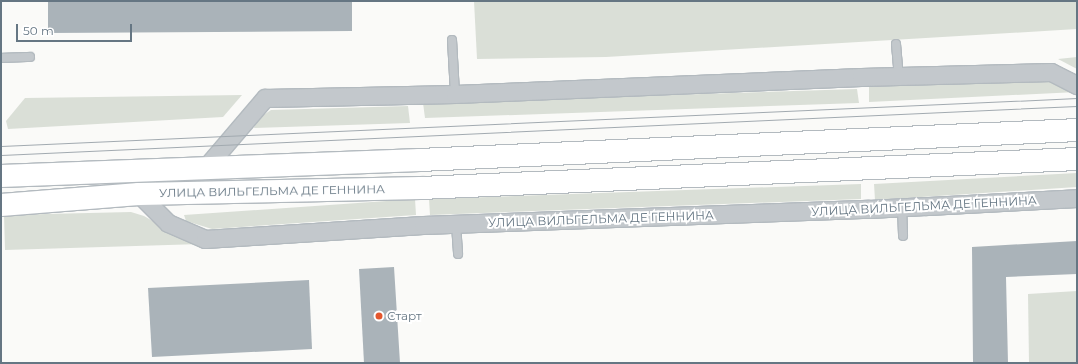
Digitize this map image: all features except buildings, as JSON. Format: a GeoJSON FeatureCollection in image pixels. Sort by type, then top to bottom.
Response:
{"type":"FeatureCollection","features":[{"type":"Feature","properties":{"kind":"main road","name":"УЛИЦА ВИЛЬГЕЛЬМА ДЕ ГЕННИНА"},"geometry":{"type":"LineString","coordinates":[[1,176],[206,167],[428,160],[1077,130]]}},
{"type":"Feature","properties":{"kind":"main road","name":"УЛИЦА ВИЛЬГЕЛЬМА ДЕ ГЕННИНА"},"geometry":{"type":"LineString","coordinates":[[1,205],[139,194],[429,188],[1077,159]]}},
{"type":"Feature","properties":{"kind":"street","name":"УЛИЦА ВИЛЬГЕЛЬМА ДЕ ГЕННИНА"},"geometry":{"type":"LineString","coordinates":[[206,167],[266,98],[455,94],[899,76],[1051,72],[1077,85]]}},
{"type":"Feature","properties":{"kind":"street","name":"УЛИЦА ВИЛЬГЕЛЬМА ДЕ ГЕННИНА"},"geometry":{"type":"LineString","coordinates":[[139,194],[168,223],[205,239],[456,224],[1077,198]]}},
{"type":"Feature","properties":{"kind":"lane"},"geometry":{"type":"LineString","coordinates":[[452,40],[455,94]]}},
{"type":"Feature","properties":{"kind":"lane"},"geometry":{"type":"LineString","coordinates":[[896,44],[899,76]]}},
{"type":"Feature","properties":{"kind":"lane"},"geometry":{"type":"LineString","coordinates":[[1,58],[30,57]]}},
{"type":"Feature","properties":{"kind":"lane"},"geometry":{"type":"LineString","coordinates":[[902,206],[903,236]]}},
{"type":"Feature","properties":{"kind":"lane"},"geometry":{"type":"LineString","coordinates":[[456,224],[458,254]]}},
{"type":"Feature","properties":{"kind":"shaded area"},"geometry":{"type":"Polygon","coordinates":[[[474,1],[1077,1],[1077,29],[606,57],[477,59],[474,1]]]}},
{"type":"Feature","properties":{"kind":"shaded area"},"geometry":{"type":"Polygon","coordinates":[[[1077,57],[1077,69],[1058,59],[1077,57]]]}},
{"type":"Feature","properties":{"kind":"shaded area"},"geometry":{"type":"Polygon","coordinates":[[[1044,77],[1077,92],[869,102],[869,85],[1044,77]]]}},
{"type":"Feature","properties":{"kind":"shaded area"},"geometry":{"type":"Polygon","coordinates":[[[857,89],[859,103],[425,118],[423,103],[857,89]]]}},
{"type":"Feature","properties":{"kind":"shaded area"},"geometry":{"type":"Polygon","coordinates":[[[242,95],[223,117],[8,129],[6,121],[25,98],[242,95]]]}},
{"type":"Feature","properties":{"kind":"shaded area"},"geometry":{"type":"Polygon","coordinates":[[[408,106],[410,123],[254,128],[256,120],[271,110],[408,106]]]}},
{"type":"Feature","properties":{"kind":"shaded area"},"geometry":{"type":"Polygon","coordinates":[[[1077,173],[1077,187],[875,200],[874,184],[1077,173]]]}},
{"type":"Feature","properties":{"kind":"shaded area"},"geometry":{"type":"Polygon","coordinates":[[[861,184],[861,199],[430,215],[429,199],[861,184]]]}},
{"type":"Feature","properties":{"kind":"shaded area"},"geometry":{"type":"Polygon","coordinates":[[[415,199],[416,215],[212,229],[186,221],[184,215],[415,199]]]}},
{"type":"Feature","properties":{"kind":"shaded area"},"geometry":{"type":"Polygon","coordinates":[[[131,212],[144,216],[177,235],[201,244],[5,250],[4,215],[131,212]]]}},
{"type":"Feature","properties":{"kind":"shaded area"},"geometry":{"type":"Polygon","coordinates":[[[1077,291],[1077,363],[1029,363],[1028,294],[1077,291]]]}},
{"type":"Feature","properties":{"kind":"tram line"},"geometry":{"type":"LineString","coordinates":[[1,146],[1077,98]]}},
{"type":"Feature","properties":{"kind":"tram line"},"geometry":{"type":"LineString","coordinates":[[1,155],[1077,106]]}},
{"type":"Feature","properties":{"kind":"place","name":"Старт"},"geometry":{"type":"Point","coordinates":[379,316]}}]}
